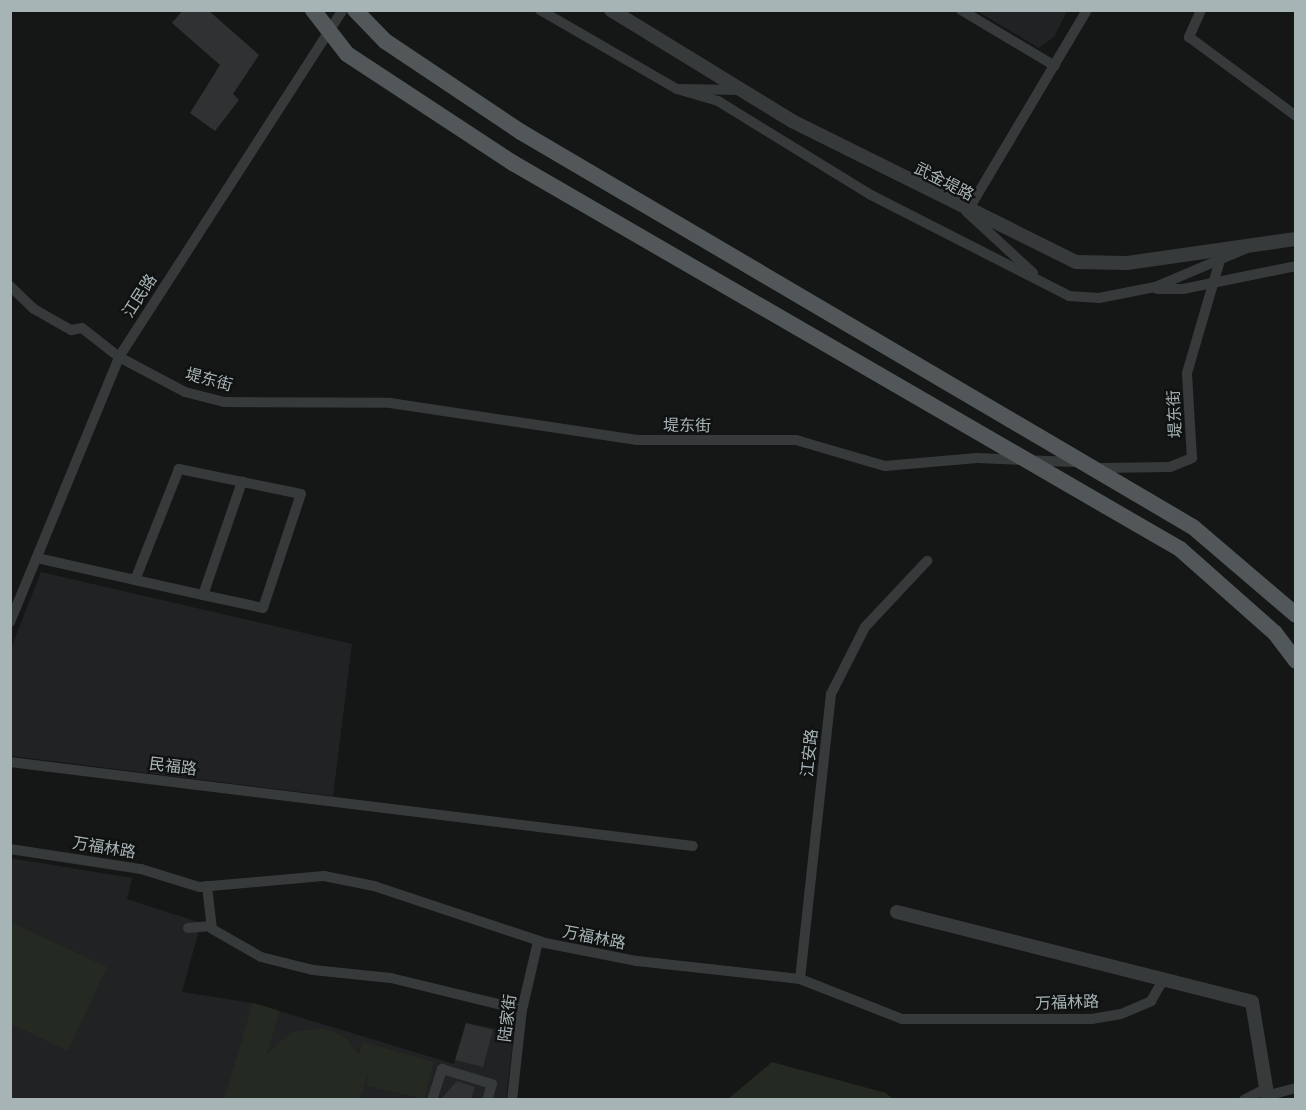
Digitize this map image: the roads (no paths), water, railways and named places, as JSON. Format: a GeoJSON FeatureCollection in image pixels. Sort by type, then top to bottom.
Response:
{"type":"FeatureCollection","features":[{"type":"Feature","properties":{"kind":"main road"},"geometry":{"type":"LineString","coordinates":[[313,10],[329,31],[375,75],[513,163],[1180,549],[1275,633],[1296,661]]}},
{"type":"Feature","properties":{"kind":"main road"},"geometry":{"type":"LineString","coordinates":[[355,10],[386,41],[520,132],[1193,527],[1296,615]]}},
{"type":"Feature","properties":{"kind":"street","name":"江民路"},"geometry":{"type":"LineString","coordinates":[[10,622],[119,357],[343,10]]}},
{"type":"Feature","properties":{"kind":"street"},"geometry":{"type":"LineString","coordinates":[[540,10],[677,89],[718,101],[872,195],[1069,296],[1100,298],[1144,289],[1213,283],[1296,266]]}},
{"type":"Feature","properties":{"kind":"street","name":"武金堤路"},"geometry":{"type":"LineString","coordinates":[[611,10],[741,90],[967,212],[1076,262],[1127,263],[1296,239]]}},
{"type":"Feature","properties":{"kind":"street"},"geometry":{"type":"LineString","coordinates":[[961,10],[1055,66]]}},
{"type":"Feature","properties":{"kind":"street"},"geometry":{"type":"LineString","coordinates":[[1047,285],[967,212],[1087,10]]}},
{"type":"Feature","properties":{"kind":"street"},"geometry":{"type":"LineString","coordinates":[[1201,10],[1189,37],[1296,116]]}},
{"type":"Feature","properties":{"kind":"street"},"geometry":{"type":"LineString","coordinates":[[677,89],[741,90]]}},
{"type":"Feature","properties":{"kind":"street"},"geometry":{"type":"LineString","coordinates":[[1144,289],[1220,261],[1255,245]]}},
{"type":"Feature","properties":{"kind":"street","name":"堤东街"},"geometry":{"type":"LineString","coordinates":[[10,285],[34,309],[71,330],[82,328],[119,357],[185,392],[224,402],[390,403],[637,440],[796,440],[885,466],[1022,457],[1085,464],[1114,471],[1170,467],[1192,458],[1187,373],[1220,261]]}},
{"type":"Feature","properties":{"kind":"street"},"geometry":{"type":"LineString","coordinates":[[37,558],[135,580],[263,608],[301,494],[179,469],[135,580]]}},
{"type":"Feature","properties":{"kind":"street"},"geometry":{"type":"LineString","coordinates":[[203,595],[242,482]]}},
{"type":"Feature","properties":{"kind":"street","name":"江安路"},"geometry":{"type":"LineString","coordinates":[[800,979],[831,694],[865,627],[927,561]]}},
{"type":"Feature","properties":{"kind":"street","name":"民福路"},"geometry":{"type":"LineString","coordinates":[[10,762],[693,846]]}},
{"type":"Feature","properties":{"kind":"street","name":"万福林路"},"geometry":{"type":"LineString","coordinates":[[10,849],[141,869],[207,886],[324,876],[374,886],[538,941],[637,961],[800,979],[914,1019],[1092,1019],[1151,1000],[1163,980]]}},
{"type":"Feature","properties":{"kind":"street"},"geometry":{"type":"LineString","coordinates":[[207,886],[211,926]]}},
{"type":"Feature","properties":{"kind":"street"},"geometry":{"type":"LineString","coordinates":[[897,912],[1252,1002],[1269,1094]]}},
{"type":"Feature","properties":{"kind":"street"},"geometry":{"type":"LineString","coordinates":[[188,928],[211,926],[261,957],[313,970],[391,978],[522,1010]]}},
{"type":"Feature","properties":{"kind":"street","name":"陆家街"},"geometry":{"type":"LineString","coordinates":[[512,1100],[522,1010],[538,941]]}},
{"type":"Feature","properties":{"kind":"street"},"geometry":{"type":"LineString","coordinates":[[432,1100],[442,1069],[492,1084],[488,1100]]}},
{"type":"Feature","properties":{"kind":"street"},"geometry":{"type":"LineString","coordinates":[[1244,1100],[1296,1089]]}}]}
